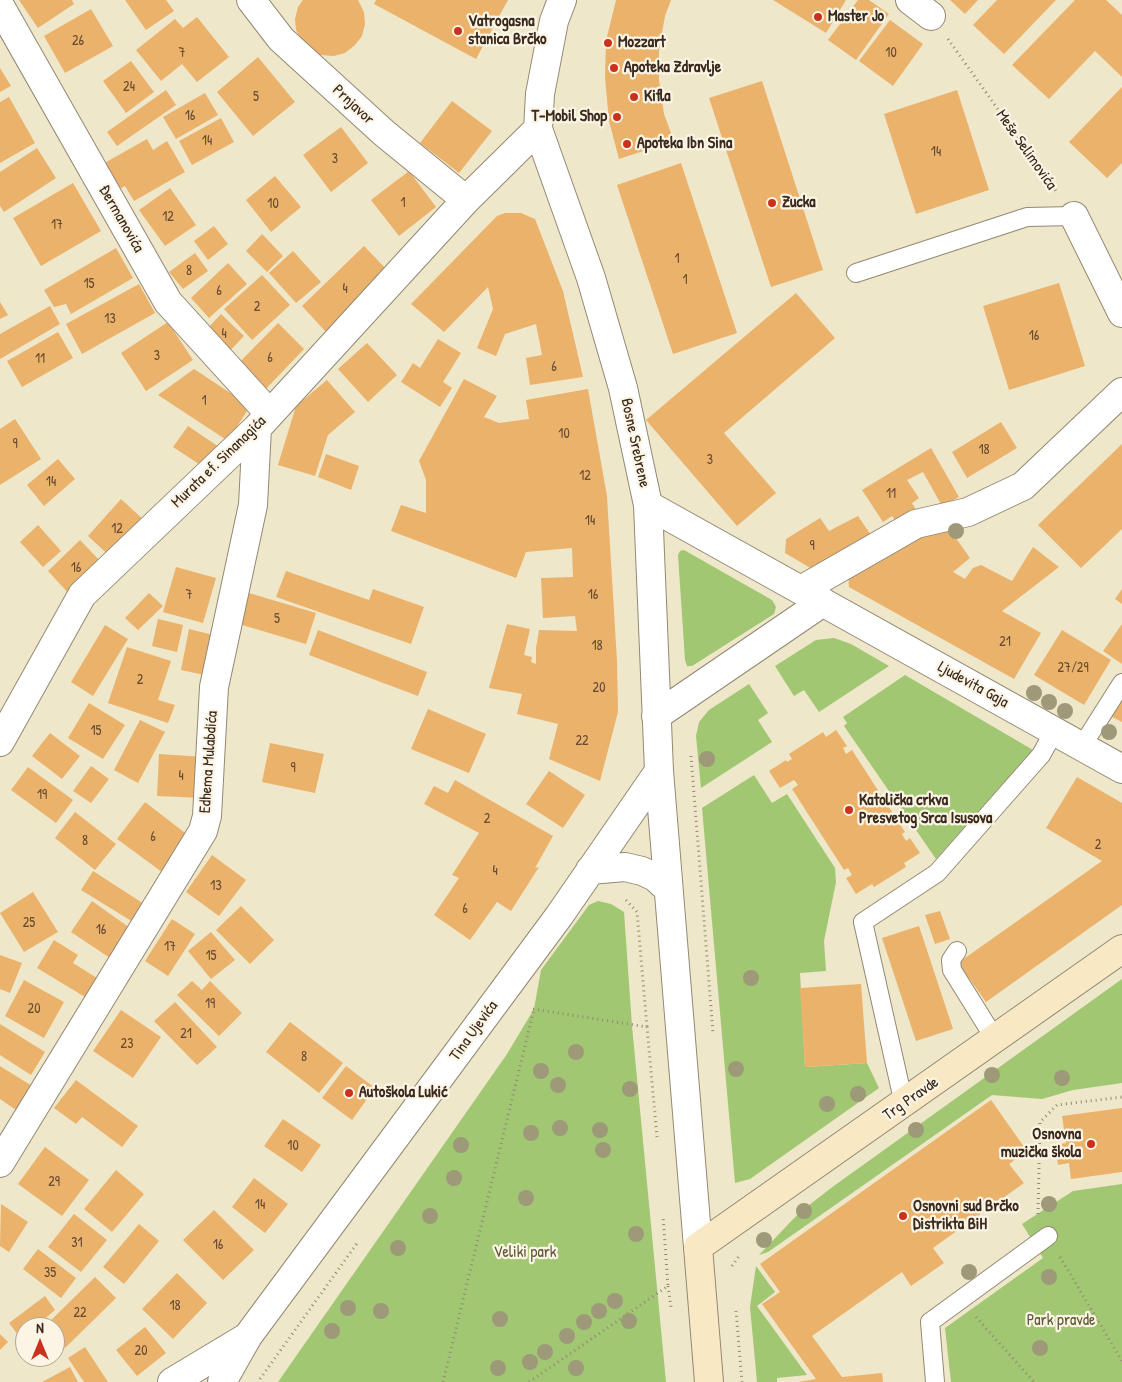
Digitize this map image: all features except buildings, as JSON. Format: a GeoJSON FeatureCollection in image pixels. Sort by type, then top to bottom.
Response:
{"type":"FeatureCollection","features":[{"type":"Feature","properties":{"kind":"main road","name":"Trg Pravde"},"geometry":{"type":"LineString","coordinates":[[698,1246],[904,1104],[1122,949]]}},
{"type":"Feature","properties":{"kind":"main road"},"geometry":{"type":"LineString","coordinates":[[698,1246],[709,1382]]}},
{"type":"Feature","properties":{"kind":"street","name":"Prnjavor"},"geometry":{"type":"LineString","coordinates":[[250,0],[281,39],[384,134],[466,200]]}},
{"type":"Feature","properties":{"kind":"street","name":"Bosne Srebrene"},"geometry":{"type":"LineString","coordinates":[[562,0],[554,21],[540,94],[538,129],[591,278],[623,388],[648,505],[659,771]]}},
{"type":"Feature","properties":{"kind":"street"},"geometry":{"type":"LineString","coordinates":[[910,0],[931,16]]}},
{"type":"Feature","properties":{"kind":"street","name":"Đermanovića"},"geometry":{"type":"LineString","coordinates":[[0,6],[168,302],[263,420]]}},
{"type":"Feature","properties":{"kind":"street"},"geometry":{"type":"LineString","coordinates":[[466,200],[538,129]]}},
{"type":"Feature","properties":{"kind":"street","name":"Murata ef. Sinanagića"},"geometry":{"type":"LineString","coordinates":[[0,742],[82,595],[263,420],[466,200]]}},
{"type":"Feature","properties":{"kind":"street"},"geometry":{"type":"LineString","coordinates":[[1074,216],[1122,313]]}},
{"type":"Feature","properties":{"kind":"street"},"geometry":{"type":"LineString","coordinates":[[656,716],[812,596],[916,524],[968,512],[1023,486],[1122,392]]}},
{"type":"Feature","properties":{"kind":"street","name":"Edhema Mulabdića"},"geometry":{"type":"LineString","coordinates":[[0,1162],[203,831],[206,816],[214,687],[253,505],[263,420]]}},
{"type":"Feature","properties":{"kind":"street","name":"Ljudevita Gaja"},"geometry":{"type":"LineString","coordinates":[[648,505],[1122,769]]}},
{"type":"Feature","properties":{"kind":"street"},"geometry":{"type":"LineString","coordinates":[[659,771],[698,1246]]}},
{"type":"Feature","properties":{"kind":"street","name":"Tina Ujevića"},"geometry":{"type":"LineString","coordinates":[[222,1382],[248,1336],[559,916],[659,771]]}},
{"type":"Feature","properties":{"kind":"street"},"geometry":{"type":"LineString","coordinates":[[590,870],[625,866],[655,877],[668,889]]}},
{"type":"Feature","properties":{"kind":"street","name":"Tina Ujevića"},"geometry":{"type":"LineString","coordinates":[[172,1382],[248,1336]]}},
{"type":"Feature","properties":{"kind":"lane"},"geometry":{"type":"LineString","coordinates":[[856,273],[1027,217],[1074,216]]}},
{"type":"Feature","properties":{"kind":"lane"},"geometry":{"type":"LineString","coordinates":[[1082,746],[1122,683]]}},
{"type":"Feature","properties":{"kind":"lane"},"geometry":{"type":"LineString","coordinates":[[904,1104],[863,922],[937,873],[1041,755],[1055,730]]}},
{"type":"Feature","properties":{"kind":"lane"},"geometry":{"type":"LineString","coordinates":[[957,951],[951,960],[952,970],[995,1039]]}},
{"type":"Feature","properties":{"kind":"lane"},"geometry":{"type":"LineString","coordinates":[[935,1382],[930,1322],[959,1298],[1048,1236]]}},
{"type":"Feature","properties":{"kind":"path","name":"Meše Selimovića"},"geometry":{"type":"LineString","coordinates":[[931,16],[1074,216]]}},
{"type":"Feature","properties":{"kind":"path"},"geometry":{"type":"LineString","coordinates":[[690,747],[714,1040]]}},
{"type":"Feature","properties":{"kind":"path"},"geometry":{"type":"LineString","coordinates":[[623,898],[630,901],[637,912],[657,1143]]}},
{"type":"Feature","properties":{"kind":"path"},"geometry":{"type":"LineString","coordinates":[[443,1382],[534,1009],[647,1027]]}},
{"type":"Feature","properties":{"kind":"path"},"geometry":{"type":"LineString","coordinates":[[1122,1097],[1056,1105],[1040,1122],[1038,1218],[1122,1361]]}},
{"type":"Feature","properties":{"kind":"path"},"geometry":{"type":"LineString","coordinates":[[529,1382],[668,1286],[662,1210]]}},
{"type":"Feature","properties":{"kind":"path"},"geometry":{"type":"LineString","coordinates":[[728,1226],[732,1273]]}},
{"type":"Feature","properties":{"kind":"path"},"geometry":{"type":"LineString","coordinates":[[959,1298],[1034,1382]]}},
{"type":"Feature","properties":{"kind":"path"},"geometry":{"type":"LineString","coordinates":[[735,1306],[742,1382]]}},
{"type":"Feature","properties":{"kind":"green space"},"geometry":{"type":"Polygon","coordinates":[[[684,550],[772,600],[776,607],[774,614],[692,666],[687,666],[685,660],[678,555],[680,551],[684,550]]]}},
{"type":"Feature","properties":{"kind":"green space"},"geometry":{"type":"Polygon","coordinates":[[[834,638],[851,644],[889,666],[819,712],[804,690],[794,696],[775,666],[816,640],[834,638]]]}},
{"type":"Feature","properties":{"kind":"green space"},"geometry":{"type":"Polygon","coordinates":[[[905,675],[1033,750],[936,859],[844,726],[847,723],[843,717],[905,675]]]}},
{"type":"Feature","properties":{"kind":"green space"},"geometry":{"type":"Polygon","coordinates":[[[749,684],[768,713],[758,720],[772,742],[701,788],[696,736],[699,722],[709,710],[749,684]]]}},
{"type":"Feature","properties":{"kind":"green space"},"geometry":{"type":"Polygon","coordinates":[[[754,775],[772,803],[787,794],[835,868],[836,882],[824,941],[826,971],[800,973],[805,1067],[867,1063],[879,1088],[750,1179],[735,1183],[702,808],[754,775]]]}},
{"type":"Feature","properties":{"kind":"green space","name":"Veliki park"},"geometry":{"type":"Polygon","coordinates":[[[598,901],[611,904],[624,912],[632,1026],[666,1382],[278,1382],[507,1054],[534,1009],[541,970],[589,905],[598,901]]]}},
{"type":"Feature","properties":{"kind":"green space"},"geometry":{"type":"Polygon","coordinates":[[[1122,979],[1122,1083],[1073,1090],[1042,1099],[992,1095],[768,1252],[759,1255],[799,1213],[831,1188],[1122,979]]]}},
{"type":"Feature","properties":{"kind":"green space","name":"Park pravde"},"geometry":{"type":"Polygon","coordinates":[[[1122,1184],[1122,1382],[951,1382],[945,1328],[1043,1258],[1022,1224],[1073,1191],[1122,1184]]]}},
{"type":"Feature","properties":{"kind":"green space"},"geometry":{"type":"Polygon","coordinates":[[[756,1266],[775,1292],[757,1306],[807,1375],[777,1378],[777,1382],[757,1382],[750,1307],[756,1266]]]}},
{"type":"Feature","properties":{"kind":"place","name":"Master Jo"},"geometry":{"type":"Point","coordinates":[818,17]}},
{"type":"Feature","properties":{"kind":"place","name":"Vatrogasna stanica Brčko"},"geometry":{"type":"Point","coordinates":[458,31]}},
{"type":"Feature","properties":{"kind":"place","name":"Mozzart"},"geometry":{"type":"Point","coordinates":[608,43]}},
{"type":"Feature","properties":{"kind":"place","name":"Apoteka Zdravlje"},"geometry":{"type":"Point","coordinates":[614,68]}},
{"type":"Feature","properties":{"kind":"place","name":"Kifla"},"geometry":{"type":"Point","coordinates":[634,97]}},
{"type":"Feature","properties":{"kind":"place","name":"T-Mobil Shop"},"geometry":{"type":"Point","coordinates":[617,117]}},
{"type":"Feature","properties":{"kind":"place","name":"Apoteka Ibn Sina"},"geometry":{"type":"Point","coordinates":[627,144]}},
{"type":"Feature","properties":{"kind":"place","name":"Zucka"},"geometry":{"type":"Point","coordinates":[772,203]}},
{"type":"Feature","properties":{"kind":"place","name":"Katolička crkva Presvetog Srca Isusova"},"geometry":{"type":"Point","coordinates":[849,810]}},
{"type":"Feature","properties":{"kind":"place","name":"Autoškola Lukić"},"geometry":{"type":"Point","coordinates":[349,1093]}},
{"type":"Feature","properties":{"kind":"place","name":"Osnovna muzička škola"},"geometry":{"type":"Point","coordinates":[1091,1144]}},
{"type":"Feature","properties":{"kind":"place","name":"Osnovni sud Brčko Distrikta BiH"},"geometry":{"type":"Point","coordinates":[903,1216]}}]}
